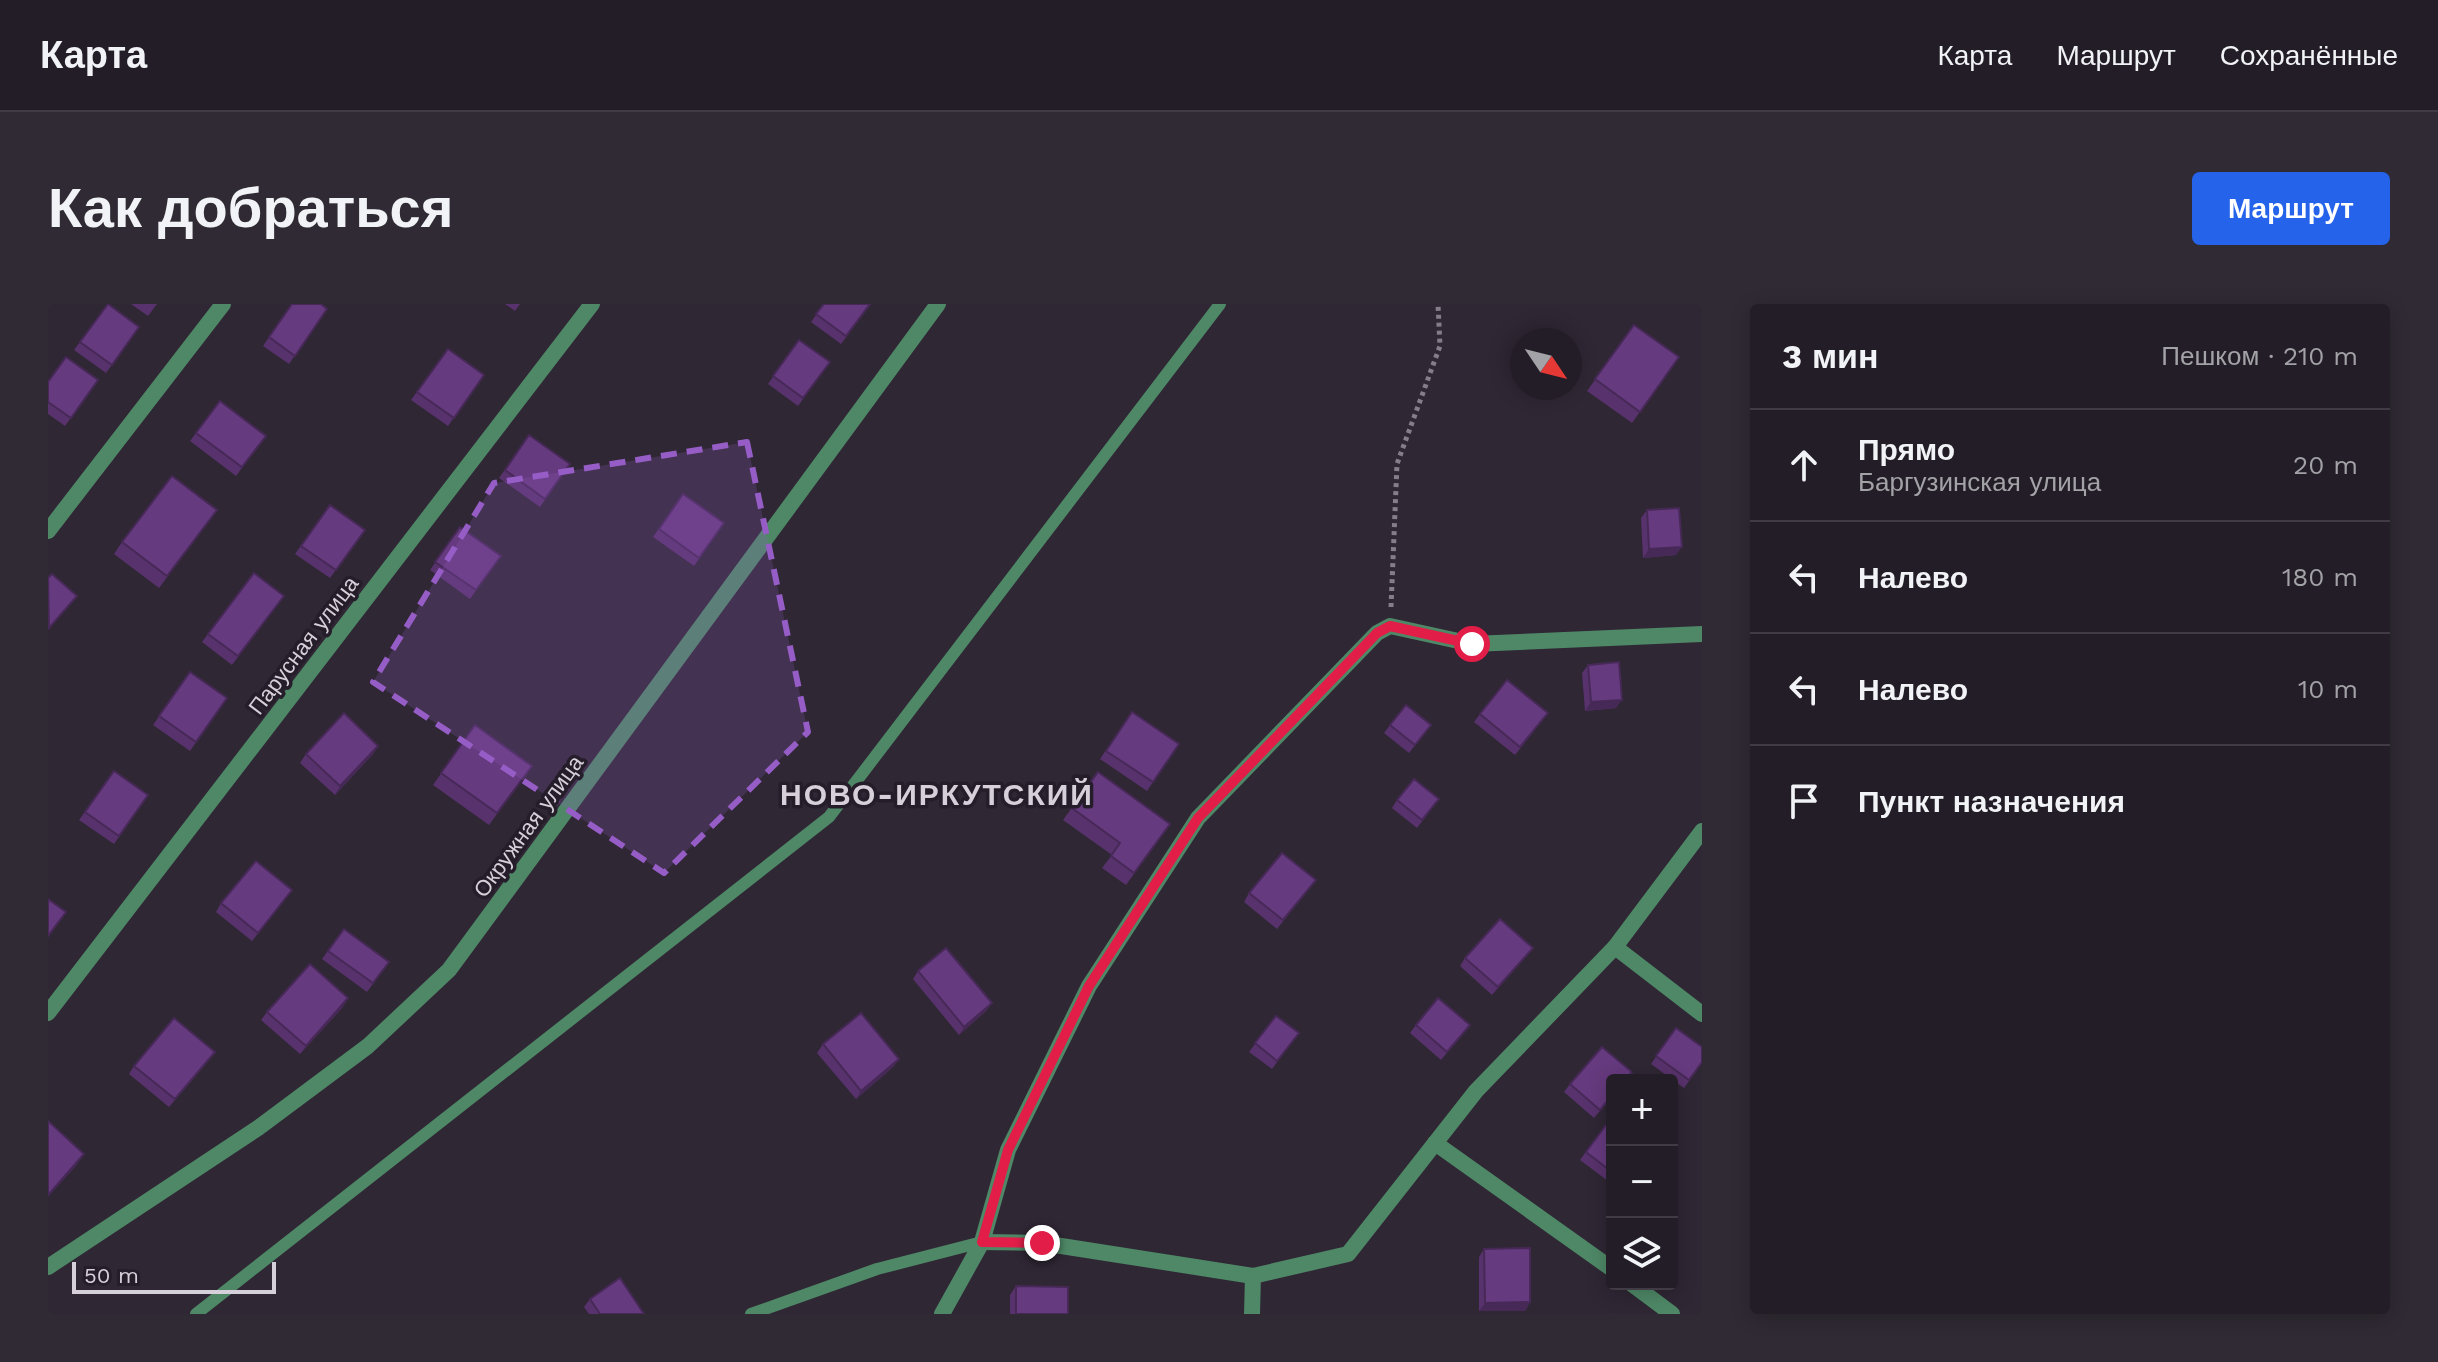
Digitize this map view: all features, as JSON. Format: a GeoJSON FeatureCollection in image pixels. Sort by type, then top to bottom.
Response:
{"type":"FeatureCollection","features":[{"type":"Feature","properties":{"kind":"street"},"geometry":{"type":"LineString","coordinates":[[48,531],[223,304]]}},
{"type":"Feature","properties":{"kind":"street","name":"Парусная улица"},"geometry":{"type":"LineString","coordinates":[[48,1013],[592,304]]}},
{"type":"Feature","properties":{"kind":"street","name":"Окружная улица"},"geometry":{"type":"LineString","coordinates":[[48,1267],[271,1119],[368,1046],[449,970],[938,304]]}},
{"type":"Feature","properties":{"kind":"street"},"geometry":{"type":"LineString","coordinates":[[942,1314],[982,1242],[1008,1150],[1089,986],[1198,818],[1328,680],[1377,633],[1390,626],[1472,644],[1702,634]]}},
{"type":"Feature","properties":{"kind":"street"},"geometry":{"type":"LineString","coordinates":[[982,1242],[1042,1243],[1253,1276],[1348,1254],[1476,1091],[1615,947],[1702,831]]}},
{"type":"Feature","properties":{"kind":"street"},"geometry":{"type":"LineString","coordinates":[[1615,947],[1702,1014]]}},
{"type":"Feature","properties":{"kind":"street"},"geometry":{"type":"LineString","coordinates":[[1435,1143],[1606,1265]]}},
{"type":"Feature","properties":{"kind":"street"},"geometry":{"type":"LineString","coordinates":[[1252,1314],[1253,1276]]}},
{"type":"Feature","properties":{"kind":"street"},"geometry":{"type":"LineString","coordinates":[[1640,1290],[1672,1314]]}},
{"type":"Feature","properties":{"kind":"lane"},"geometry":{"type":"LineString","coordinates":[[196,1314],[829,817],[1220,304]]}},
{"type":"Feature","properties":{"kind":"lane"},"geometry":{"type":"LineString","coordinates":[[751,1314],[877,1269],[982,1242]]}},
{"type":"Feature","properties":{"kind":"path"},"geometry":{"type":"LineString","coordinates":[[1390,626],[1397,464],[1440,346],[1438,304]]}},
{"type":"Feature","properties":{"kind":"highlighted area"},"geometry":{"type":"Polygon","coordinates":[[[747,442],[808,732],[664,873],[373,682],[494,483],[747,442]]]}},
{"type":"Feature","properties":{"kind":"building"},"geometry":{"type":"Polygon","coordinates":[[[108,304],[139,327],[112,365],[80,342],[108,304]]]}},
{"type":"Feature","properties":{"kind":"building"},"geometry":{"type":"Polygon","coordinates":[[[292,304],[321,304],[327,309],[295,356],[269,337],[292,304]]]}},
{"type":"Feature","properties":{"kind":"building"},"geometry":{"type":"Polygon","coordinates":[[[824,304],[870,304],[846,336],[816,314],[824,304]]]}},
{"type":"Feature","properties":{"kind":"building"},"geometry":{"type":"Polygon","coordinates":[[[1634,325],[1679,357],[1640,412],[1595,379],[1634,325]]]}},
{"type":"Feature","properties":{"kind":"building"},"geometry":{"type":"Polygon","coordinates":[[[799,340],[830,362],[803,398],[773,376],[799,340]]]}},
{"type":"Feature","properties":{"kind":"building"},"geometry":{"type":"Polygon","coordinates":[[[448,349],[484,375],[454,418],[417,392],[448,349]]]}},
{"type":"Feature","properties":{"kind":"building"},"geometry":{"type":"Polygon","coordinates":[[[66,357],[98,380],[71,418],[48,402],[48,382],[66,357]]]}},
{"type":"Feature","properties":{"kind":"building"},"geometry":{"type":"Polygon","coordinates":[[[220,401],[266,436],[242,467],[196,433],[220,401]]]}},
{"type":"Feature","properties":{"kind":"building"},"geometry":{"type":"Polygon","coordinates":[[[529,435],[570,464],[545,499],[505,470],[529,435]]]}},
{"type":"Feature","properties":{"kind":"building"},"geometry":{"type":"Polygon","coordinates":[[[172,476],[217,510],[167,576],[122,542],[172,476]]]}},
{"type":"Feature","properties":{"kind":"building"},"geometry":{"type":"Polygon","coordinates":[[[683,494],[724,523],[699,558],[659,529],[683,494]]]}},
{"type":"Feature","properties":{"kind":"building"},"geometry":{"type":"Polygon","coordinates":[[[330,505],[365,530],[336,570],[301,546],[330,505]]]}},
{"type":"Feature","properties":{"kind":"building"},"geometry":{"type":"Polygon","coordinates":[[[1679,508],[1682,547],[1649,549],[1647,510],[1679,508]]]}},
{"type":"Feature","properties":{"kind":"building"},"geometry":{"type":"Polygon","coordinates":[[[460,527],[501,556],[476,590],[435,562],[460,527]]]}},
{"type":"Feature","properties":{"kind":"building"},"geometry":{"type":"Polygon","coordinates":[[[254,573],[284,596],[238,656],[208,634],[254,573]]]}},
{"type":"Feature","properties":{"kind":"building"},"geometry":{"type":"Polygon","coordinates":[[[52,574],[77,596],[49,628],[48,578],[52,574]]]}},
{"type":"Feature","properties":{"kind":"building"},"geometry":{"type":"Polygon","coordinates":[[[1619,662],[1622,700],[1591,702],[1588,665],[1619,662]]]}},
{"type":"Feature","properties":{"kind":"building"},"geometry":{"type":"Polygon","coordinates":[[[190,672],[227,698],[196,742],[159,716],[190,672]]]}},
{"type":"Feature","properties":{"kind":"building"},"geometry":{"type":"Polygon","coordinates":[[[1507,680],[1548,713],[1520,747],[1480,714],[1507,680]]]}},
{"type":"Feature","properties":{"kind":"building"},"geometry":{"type":"Polygon","coordinates":[[[1406,705],[1431,725],[1415,745],[1390,725],[1406,705]]]}},
{"type":"Feature","properties":{"kind":"building"},"geometry":{"type":"Polygon","coordinates":[[[1132,712],[1179,744],[1153,782],[1106,751],[1132,712]]]}},
{"type":"Feature","properties":{"kind":"building"},"geometry":{"type":"Polygon","coordinates":[[[344,713],[378,746],[340,786],[306,754],[344,713]]]}},
{"type":"Feature","properties":{"kind":"building"},"geometry":{"type":"Polygon","coordinates":[[[475,725],[532,766],[497,813],[441,773],[475,725]]]}},
{"type":"Feature","properties":{"kind":"building"},"geometry":{"type":"Polygon","coordinates":[[[114,771],[148,795],[119,836],[85,812],[114,771]]]}},
{"type":"Feature","properties":{"kind":"building"},"geometry":{"type":"Polygon","coordinates":[[[1098,772],[1170,824],[1134,873],[1111,856],[1120,843],[1072,808],[1098,772]]]}},
{"type":"Feature","properties":{"kind":"building"},"geometry":{"type":"Polygon","coordinates":[[[1414,779],[1439,799],[1422,820],[1397,800],[1414,779]]]}},
{"type":"Feature","properties":{"kind":"building"},"geometry":{"type":"Polygon","coordinates":[[[1282,853],[1316,880],[1283,920],[1249,893],[1282,853]]]}},
{"type":"Feature","properties":{"kind":"building"},"geometry":{"type":"Polygon","coordinates":[[[256,861],[292,890],[258,933],[221,903],[256,861]]]}},
{"type":"Feature","properties":{"kind":"building"},"geometry":{"type":"Polygon","coordinates":[[[48,899],[66,912],[48,936],[48,899]]]}},
{"type":"Feature","properties":{"kind":"building"},"geometry":{"type":"Polygon","coordinates":[[[1500,919],[1533,948],[1498,987],[1465,958],[1500,919]]]}},
{"type":"Feature","properties":{"kind":"building"},"geometry":{"type":"Polygon","coordinates":[[[344,929],[389,962],[373,983],[328,951],[344,929]]]}},
{"type":"Feature","properties":{"kind":"building"},"geometry":{"type":"Polygon","coordinates":[[[946,948],[992,1003],[964,1027],[918,971],[946,948]]]}},
{"type":"Feature","properties":{"kind":"building"},"geometry":{"type":"Polygon","coordinates":[[[310,964],[348,998],[306,1046],[267,1012],[310,964]]]}},
{"type":"Feature","properties":{"kind":"building"},"geometry":{"type":"Polygon","coordinates":[[[1438,998],[1470,1025],[1447,1052],[1416,1025],[1438,998]]]}},
{"type":"Feature","properties":{"kind":"building"},"geometry":{"type":"Polygon","coordinates":[[[861,1013],[899,1059],[861,1091],[823,1044],[861,1013]]]}},
{"type":"Feature","properties":{"kind":"building"},"geometry":{"type":"Polygon","coordinates":[[[1276,1016],[1299,1033],[1277,1061],[1255,1043],[1276,1016]]]}},
{"type":"Feature","properties":{"kind":"building"},"geometry":{"type":"Polygon","coordinates":[[[174,1018],[215,1052],[175,1099],[134,1066],[174,1018]]]}},
{"type":"Feature","properties":{"kind":"building"},"geometry":{"type":"Polygon","coordinates":[[[1676,1028],[1702,1047],[1702,1062],[1689,1080],[1656,1056],[1676,1028]]]}},
{"type":"Feature","properties":{"kind":"building"},"geometry":{"type":"Polygon","coordinates":[[[1602,1047],[1632,1072],[1606,1074],[1606,1102],[1600,1110],[1570,1084],[1602,1047]]]}},
{"type":"Feature","properties":{"kind":"building"},"geometry":{"type":"Polygon","coordinates":[[[48,1121],[84,1154],[48,1195],[48,1121]]]}},
{"type":"Feature","properties":{"kind":"building"},"geometry":{"type":"Polygon","coordinates":[[[1606,1125],[1606,1167],[1586,1152],[1606,1125]]]}},
{"type":"Feature","properties":{"kind":"building"},"geometry":{"type":"Polygon","coordinates":[[[1530,1248],[1530,1302],[1485,1303],[1484,1249],[1530,1248]]]}},
{"type":"Feature","properties":{"kind":"building"},"geometry":{"type":"Polygon","coordinates":[[[620,1278],[644,1314],[600,1314],[590,1299],[620,1278]]]}},
{"type":"Feature","properties":{"kind":"building"},"geometry":{"type":"Polygon","coordinates":[[[1016,1286],[1068,1287],[1068,1314],[1016,1314],[1016,1286]]]}},
{"type":"Feature","properties":{"kind":"district","name":"НОВО-ИРКУТСКИЙ"},"geometry":{"type":"Point","coordinates":[937,795]}},
{"type":"Feature","properties":{"kind":"route"},"geometry":{"type":"LineString","coordinates":[[1042,1243],[982,1242],[995,1207],[1008,1150],[1089,986],[1198,818],[1328,680],[1377,633],[1390,626],[1472,644]]}}]}
